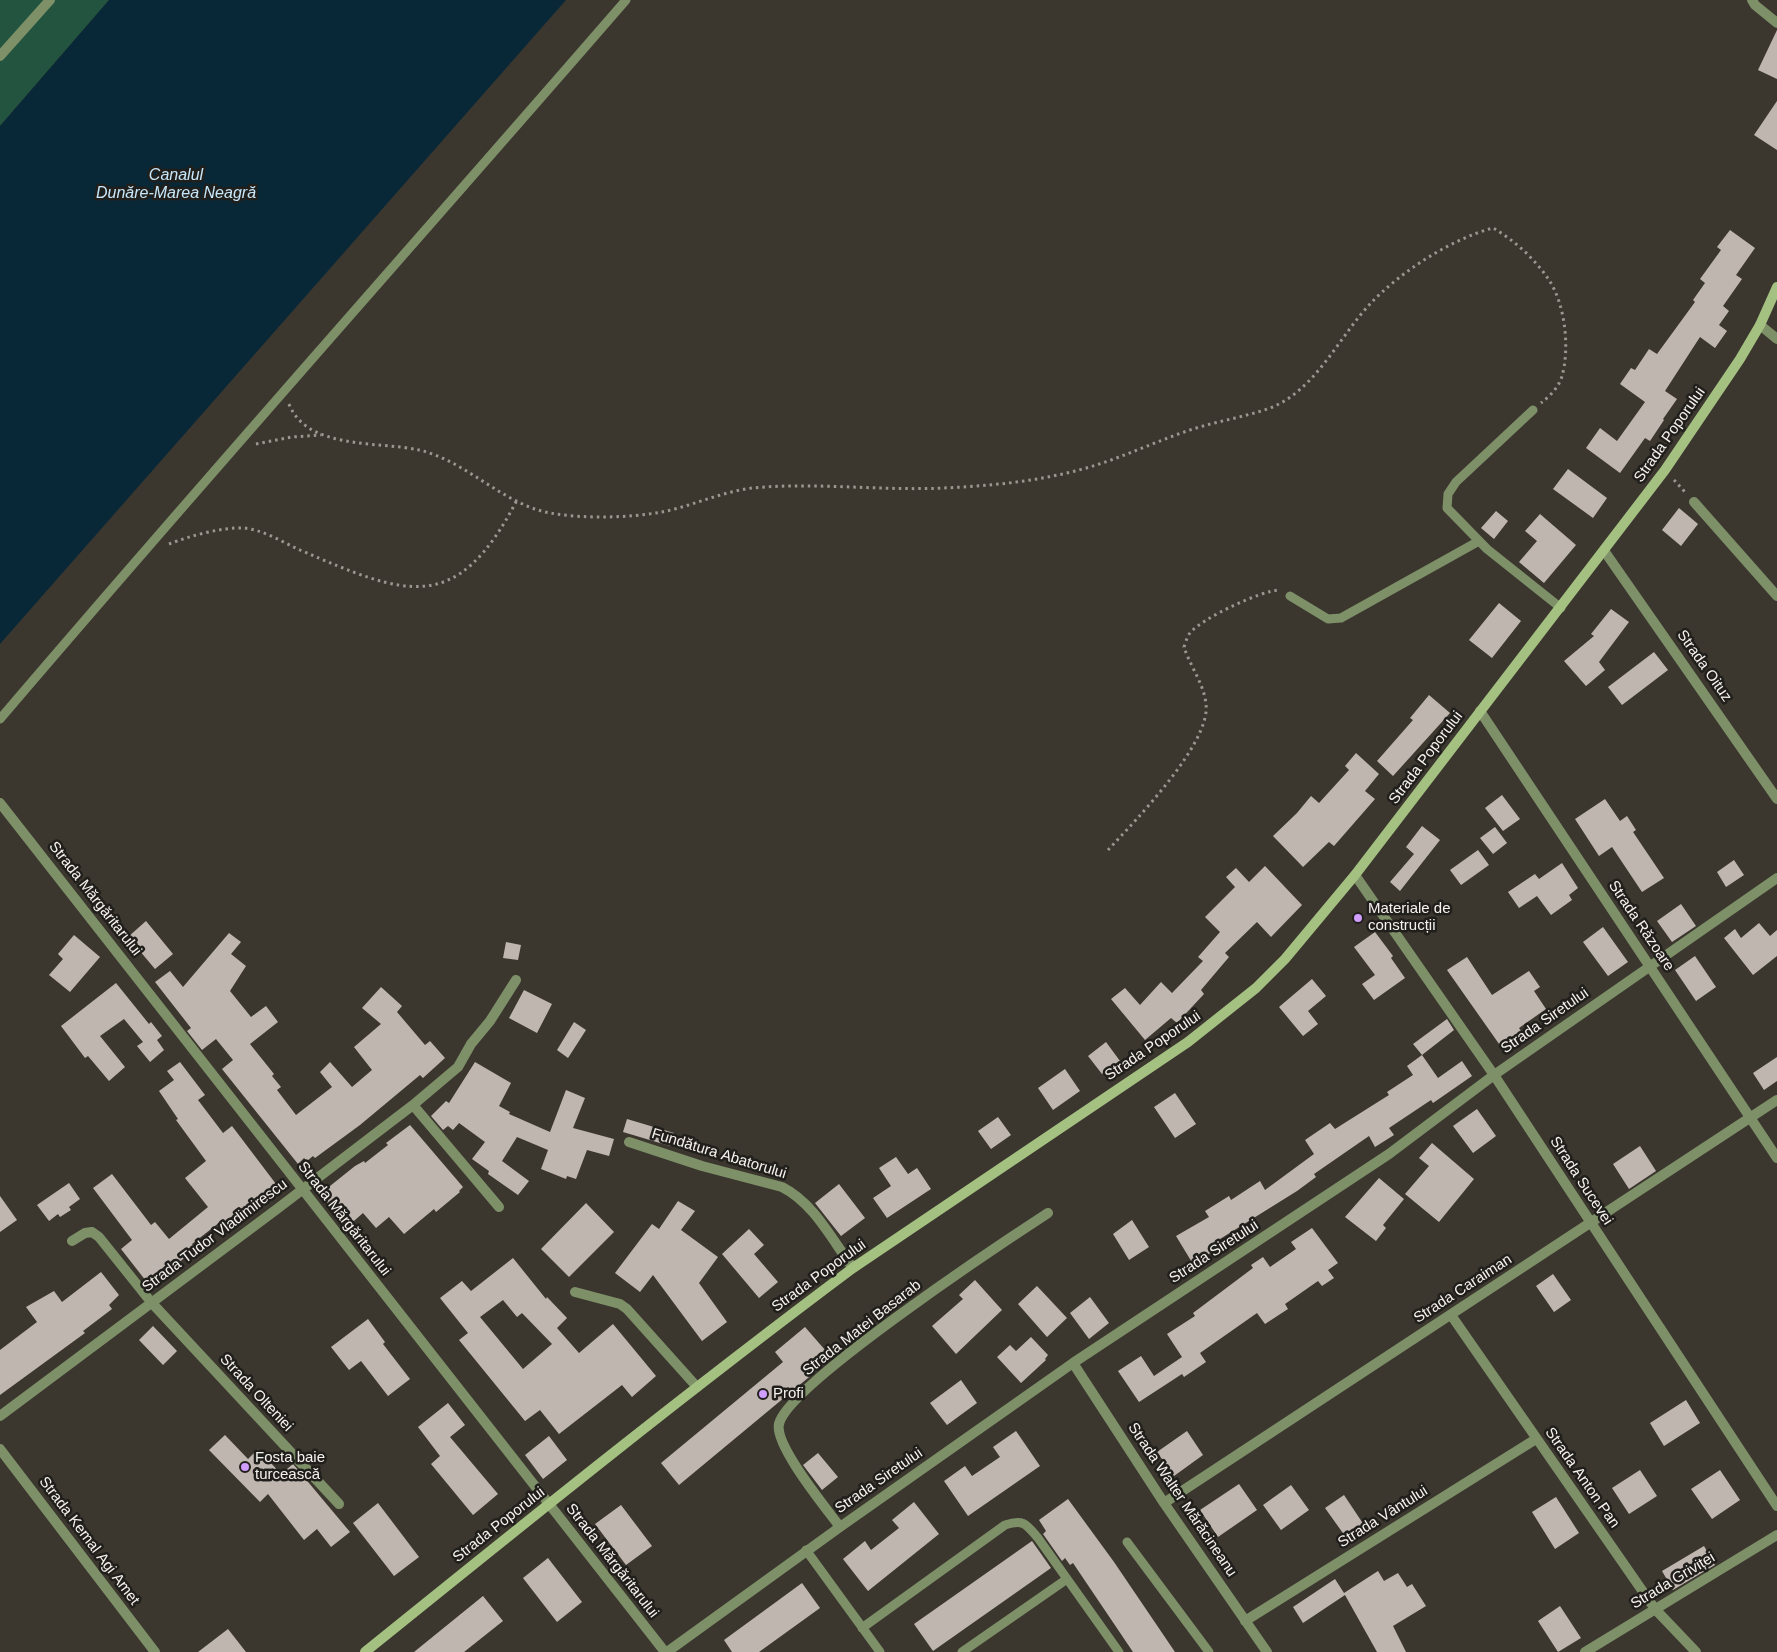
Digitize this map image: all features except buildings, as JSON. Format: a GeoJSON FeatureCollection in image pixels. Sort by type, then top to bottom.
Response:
{"type":"FeatureCollection","features":[{"type":"Feature","properties":{"kind":"street"},"geometry":{"type":"LineString","coordinates":[[0,56],[50,0]]}},
{"type":"Feature","properties":{"kind":"street"},"geometry":{"type":"LineString","coordinates":[[1752,0],[1755,5],[1777,23]]}},
{"type":"Feature","properties":{"kind":"street","name":"Strada Poporului"},"geometry":{"type":"LineString","coordinates":[[365,1652],[697,1387],[853,1268],[1218,1020],[1285,959],[1355,875],[1480,711],[1605,552],[1665,470],[1716,395],[1760,325],[1777,287]]}},
{"type":"Feature","properties":{"kind":"street"},"geometry":{"type":"LineString","coordinates":[[1760,325],[1777,340]]}},
{"type":"Feature","properties":{"kind":"street"},"geometry":{"type":"LineString","coordinates":[[1694,502],[1777,596]]}},
{"type":"Feature","properties":{"kind":"street","name":"Strada Oituz"},"geometry":{"type":"LineString","coordinates":[[1605,552],[1777,799]]}},
{"type":"Feature","properties":{"kind":"street","name":"Strada Răzoare"},"geometry":{"type":"LineString","coordinates":[[1480,711],[1777,1158]]}},
{"type":"Feature","properties":{"kind":"street","name":"Strada Mărgăritarului"},"geometry":{"type":"LineString","coordinates":[[0,803],[179,1029],[548,1505],[666,1652]]}},
{"type":"Feature","properties":{"kind":"street","name":"Strada Sucevei"},"geometry":{"type":"LineString","coordinates":[[1355,875],[1494,1075],[1777,1506]]}},
{"type":"Feature","properties":{"kind":"street","name":"Strada Siretului"},"geometry":{"type":"LineString","coordinates":[[666,1652],[806,1550],[1073,1363],[1389,1154],[1494,1075],[1777,878]]}},
{"type":"Feature","properties":{"kind":"street","name":"Strada Tudor Vladimirescu"},"geometry":{"type":"LineString","coordinates":[[0,1416],[302,1190],[413,1105],[458,1067],[470,1044],[490,1021],[516,980]]}},
{"type":"Feature","properties":{"kind":"street","name":"Strada Caraiman"},"geometry":{"type":"LineString","coordinates":[[1164,1503],[1777,1100]]}},
{"type":"Feature","properties":{"kind":"street"},"geometry":{"type":"LineString","coordinates":[[413,1105],[499,1207]]}},
{"type":"Feature","properties":{"kind":"street","name":"Fundătura Abatorului"},"geometry":{"type":"LineString","coordinates":[[629,1142],[662,1154],[791,1191],[806,1202],[853,1268]]}},
{"type":"Feature","properties":{"kind":"street","name":"Strada Matei Basarab"},"geometry":{"type":"LineString","coordinates":[[840,1526],[788,1453],[779,1437],[779,1424],[785,1411],[820,1377],[912,1306],[999,1244],[1048,1213]]}},
{"type":"Feature","properties":{"kind":"street","name":"Strada Olteniei"},"geometry":{"type":"LineString","coordinates":[[72,1241],[85,1233],[92,1232],[99,1237],[151,1302],[339,1504]]}},
{"type":"Feature","properties":{"kind":"street"},"geometry":{"type":"LineString","coordinates":[[575,1292],[620,1304],[627,1309],[697,1387]]}},
{"type":"Feature","properties":{"kind":"street","name":"Strada Anton Pan"},"geometry":{"type":"LineString","coordinates":[[1451,1315],[1655,1609],[1696,1652]]}},
{"type":"Feature","properties":{"kind":"street","name":"Strada Walter Mărăcineanu"},"geometry":{"type":"LineString","coordinates":[[1073,1363],[1164,1503],[1267,1652]]}},
{"type":"Feature","properties":{"kind":"street","name":"Strada Vântului"},"geometry":{"type":"LineString","coordinates":[[1245,1621],[1536,1439]]}},
{"type":"Feature","properties":{"kind":"street","name":"Strada Kemal Agi Amet"},"geometry":{"type":"LineString","coordinates":[[0,1449],[155,1652]]}},
{"type":"Feature","properties":{"kind":"street","name":"Strada Griviței"},"geometry":{"type":"LineString","coordinates":[[1585,1652],[1777,1535]]}},
{"type":"Feature","properties":{"kind":"lane"},"geometry":{"type":"LineString","coordinates":[[0,720],[202,483],[626,0]]}},
{"type":"Feature","properties":{"kind":"lane"},"geometry":{"type":"LineString","coordinates":[[1533,410],[1469,469],[1448,494],[1447,508],[1479,541],[1561,608]]}},
{"type":"Feature","properties":{"kind":"lane"},"geometry":{"type":"LineString","coordinates":[[1290,596],[1328,618],[1341,618],[1479,541]]}},
{"type":"Feature","properties":{"kind":"lane"},"geometry":{"type":"LineString","coordinates":[[862,1628],[1005,1525],[1018,1522],[1027,1525],[1033,1532],[1119,1652]]}},
{"type":"Feature","properties":{"kind":"lane"},"geometry":{"type":"LineString","coordinates":[[1127,1542],[1209,1652]]}},
{"type":"Feature","properties":{"kind":"lane"},"geometry":{"type":"LineString","coordinates":[[806,1550],[880,1652]]}},
{"type":"Feature","properties":{"kind":"lane"},"geometry":{"type":"LineString","coordinates":[[962,1652],[1067,1579]]}},
{"type":"Feature","properties":{"kind":"path"},"geometry":{"type":"LineString","coordinates":[[249,447],[292,437],[322,435],[420,450],[445,458],[517,500],[546,512],[576,516],[614,516],[662,512],[747,489],[780,486],[941,488],[1008,483],[1075,471],[1131,453],[1191,430],[1272,407],[1291,396],[1307,381],[1372,302],[1405,275],[1446,246],[1493,228],[1506,236],[1533,261],[1550,281],[1560,306],[1566,346],[1562,377],[1551,395],[1533,410]]}},
{"type":"Feature","properties":{"kind":"path"},"geometry":{"type":"LineString","coordinates":[[286,389],[290,408],[302,425],[322,435]]}},
{"type":"Feature","properties":{"kind":"path"},"geometry":{"type":"LineString","coordinates":[[1665,470],[1694,502]]}},
{"type":"Feature","properties":{"kind":"path"},"geometry":{"type":"LineString","coordinates":[[164,546],[214,532],[243,528],[263,532],[348,570],[387,583],[425,588],[445,584],[470,566],[500,533],[517,500]]}},
{"type":"Feature","properties":{"kind":"path"},"geometry":{"type":"LineString","coordinates":[[1108,850],[1176,772],[1206,717],[1206,702],[1184,647],[1189,633],[1198,626],[1256,594],[1280,590],[1290,596]]}},
{"type":"Feature","properties":{"kind":"green space"},"geometry":{"type":"Polygon","coordinates":[[[0,0],[109,0],[0,126],[0,0]]]}},
{"type":"Feature","properties":{"kind":"water","name":"Canalul Dunăre-Marea Neagră"},"geometry":{"type":"Polygon","coordinates":[[[109,0],[566,0],[0,644],[0,126],[109,0]]]}},
{"type":"Feature","properties":{"kind":"place","name":"Materiale de construcții"},"geometry":{"type":"Point","coordinates":[1358,918]}},
{"type":"Feature","properties":{"kind":"place","name":"Profi"},"geometry":{"type":"Point","coordinates":[763,1394]}},
{"type":"Feature","properties":{"kind":"place","name":"Fosta baie turcească"},"geometry":{"type":"Point","coordinates":[245,1467]}}]}
